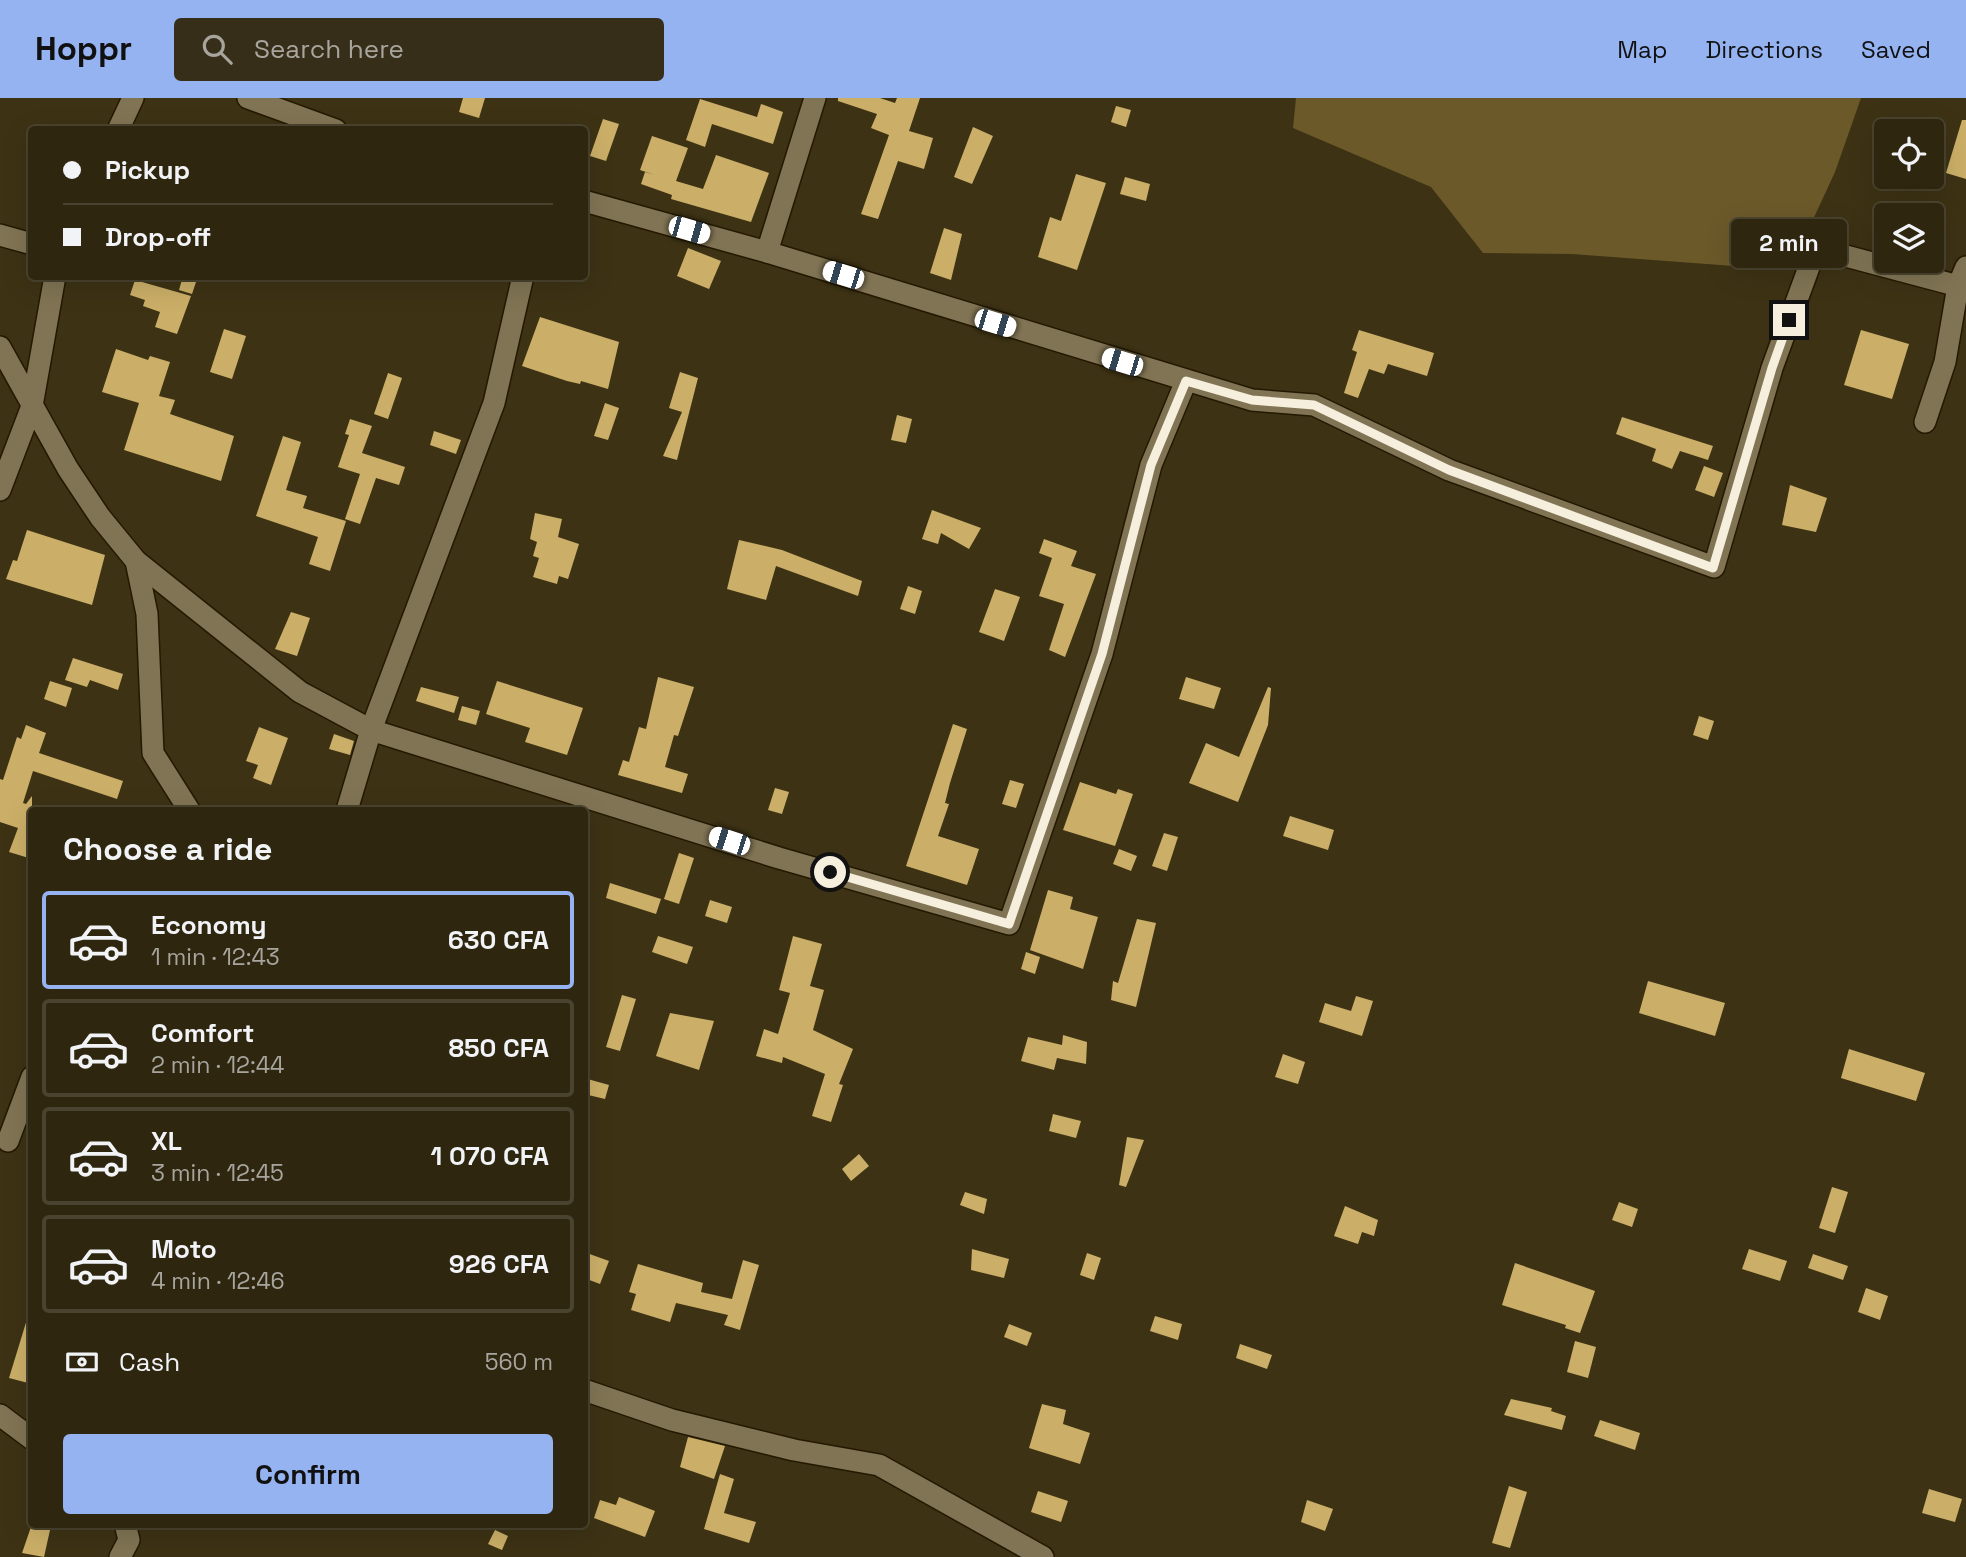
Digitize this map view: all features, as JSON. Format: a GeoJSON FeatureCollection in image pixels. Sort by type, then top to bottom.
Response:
{"type":"FeatureCollection","features":[{"type":"Feature","properties":{"kind":"street"},"geometry":{"type":"LineString","coordinates":[[120,126],[133,98]]}},
{"type":"Feature","properties":{"kind":"street"},"geometry":{"type":"LineString","coordinates":[[248,98],[325,126]]}},
{"type":"Feature","properties":{"kind":"street"},"geometry":{"type":"LineString","coordinates":[[768,252],[815,98]]}},
{"type":"Feature","properties":{"kind":"street"},"geometry":{"type":"LineString","coordinates":[[588,202],[768,252],[1252,400],[1314,405],[1449,470],[1713,568],[1772,368],[1816,247],[1963,280],[1945,362],[1925,422]]}},
{"type":"Feature","properties":{"kind":"street"},"geometry":{"type":"LineString","coordinates":[[0,235],[28,243]]}},
{"type":"Feature","properties":{"kind":"street"},"geometry":{"type":"LineString","coordinates":[[0,490],[32,406],[54,280]]}},
{"type":"Feature","properties":{"kind":"street"},"geometry":{"type":"LineString","coordinates":[[347,807],[371,730],[494,403],[522,280]]}},
{"type":"Feature","properties":{"kind":"street"},"geometry":{"type":"LineString","coordinates":[[0,347],[32,406],[100,517],[136,561],[300,692],[371,730],[779,858],[1009,924],[1102,654],[1151,465],[1186,381]]}},
{"type":"Feature","properties":{"kind":"street"},"geometry":{"type":"LineString","coordinates":[[136,561],[147,614],[153,753],[186,807]]}},
{"type":"Feature","properties":{"kind":"street"},"geometry":{"type":"LineString","coordinates":[[4,1143],[28,1086]]}},
{"type":"Feature","properties":{"kind":"street"},"geometry":{"type":"LineString","coordinates":[[4,1143],[28,1132]]}},
{"type":"Feature","properties":{"kind":"street"},"geometry":{"type":"LineString","coordinates":[[588,1391],[672,1420],[794,1450],[879,1465],[1043,1557]]}},
{"type":"Feature","properties":{"kind":"street"},"geometry":{"type":"LineString","coordinates":[[0,1415],[28,1436]]}},
{"type":"Feature","properties":{"kind":"street"},"geometry":{"type":"LineString","coordinates":[[120,1557],[129,1540],[126,1528]]}},
{"type":"Feature","properties":{"kind":"shaded area"},"geometry":{"type":"Polygon","coordinates":[[[1296,98],[1861,98],[1835,172],[1793,263],[1747,267],[1572,254],[1483,253],[1431,187],[1293,128],[1296,98]]]}},
{"type":"Feature","properties":{"kind":"building"},"geometry":{"type":"Polygon","coordinates":[[[463,98],[485,98],[479,118],[459,112],[463,98]]]}},
{"type":"Feature","properties":{"kind":"building"},"geometry":{"type":"Polygon","coordinates":[[[838,98],[880,98],[895,103],[897,98],[920,98],[909,131],[933,138],[924,169],[898,161],[878,219],[861,214],[889,135],[871,128],[877,114],[838,101],[838,98]]]}},
{"type":"Feature","properties":{"kind":"building"},"geometry":{"type":"Polygon","coordinates":[[[700,99],[757,117],[761,104],[783,112],[773,144],[712,124],[705,147],[686,140],[700,99]]]}},
{"type":"Feature","properties":{"kind":"building"},"geometry":{"type":"Polygon","coordinates":[[[1116,106],[1131,110],[1126,127],[1111,122],[1116,106]]]}},
{"type":"Feature","properties":{"kind":"building"},"geometry":{"type":"Polygon","coordinates":[[[603,119],[619,124],[606,161],[590,156],[603,119]]]}},
{"type":"Feature","properties":{"kind":"building"},"geometry":{"type":"Polygon","coordinates":[[[1962,120],[1966,120],[1966,179],[1946,173],[1962,120]]]}},
{"type":"Feature","properties":{"kind":"building"},"geometry":{"type":"Polygon","coordinates":[[[973,127],[993,136],[972,184],[954,177],[973,127]]]}},
{"type":"Feature","properties":{"kind":"building"},"geometry":{"type":"Polygon","coordinates":[[[652,136],[688,148],[676,181],[703,189],[716,155],[769,173],[751,222],[671,199],[672,195],[641,184],[645,172],[655,175],[640,170],[652,136]]]}},
{"type":"Feature","properties":{"kind":"building"},"geometry":{"type":"Polygon","coordinates":[[[1076,174],[1106,183],[1077,270],[1038,257],[1050,217],[1061,221],[1076,174]]]}},
{"type":"Feature","properties":{"kind":"building"},"geometry":{"type":"Polygon","coordinates":[[[1125,177],[1150,184],[1146,201],[1120,194],[1125,177]]]}},
{"type":"Feature","properties":{"kind":"building"},"geometry":{"type":"Polygon","coordinates":[[[944,228],[962,234],[951,280],[930,273],[944,228]]]}},
{"type":"Feature","properties":{"kind":"building"},"geometry":{"type":"Polygon","coordinates":[[[688,248],[721,261],[709,289],[677,276],[688,248]]]}},
{"type":"Feature","properties":{"kind":"building"},"geometry":{"type":"Polygon","coordinates":[[[135,280],[191,296],[177,334],[155,327],[160,312],[143,306],[145,300],[130,295],[135,280]]]}},
{"type":"Feature","properties":{"kind":"building"},"geometry":{"type":"Polygon","coordinates":[[[182,280],[197,280],[192,294],[179,290],[182,280]]]}},
{"type":"Feature","properties":{"kind":"building"},"geometry":{"type":"Polygon","coordinates":[[[540,317],[619,342],[608,389],[581,381],[580,384],[567,381],[522,366],[540,317]]]}},
{"type":"Feature","properties":{"kind":"building"},"geometry":{"type":"Polygon","coordinates":[[[224,329],[246,336],[232,379],[210,372],[224,329]]]}},
{"type":"Feature","properties":{"kind":"building"},"geometry":{"type":"Polygon","coordinates":[[[1359,330],[1434,353],[1427,376],[1388,364],[1384,374],[1369,369],[1358,398],[1344,393],[1357,352],[1352,350],[1359,330]]]}},
{"type":"Feature","properties":{"kind":"building"},"geometry":{"type":"Polygon","coordinates":[[[1861,330],[1909,344],[1892,399],[1844,385],[1861,330]]]}},
{"type":"Feature","properties":{"kind":"building"},"geometry":{"type":"Polygon","coordinates":[[[116,349],[148,360],[150,356],[170,362],[159,396],[175,400],[170,414],[234,436],[221,481],[124,450],[139,403],[102,392],[116,349]]]}},
{"type":"Feature","properties":{"kind":"building"},"geometry":{"type":"Polygon","coordinates":[[[680,372],[698,378],[677,460],[663,456],[682,412],[669,408],[680,372]]]}},
{"type":"Feature","properties":{"kind":"building"},"geometry":{"type":"Polygon","coordinates":[[[388,373],[402,378],[388,419],[374,414],[388,373]]]}},
{"type":"Feature","properties":{"kind":"building"},"geometry":{"type":"Polygon","coordinates":[[[605,403],[619,408],[608,440],[594,436],[605,403]]]}},
{"type":"Feature","properties":{"kind":"building"},"geometry":{"type":"Polygon","coordinates":[[[897,415],[912,419],[906,443],[891,440],[897,415]]]}},
{"type":"Feature","properties":{"kind":"building"},"geometry":{"type":"Polygon","coordinates":[[[1622,417],[1713,446],[1708,460],[1680,451],[1672,469],[1652,461],[1656,449],[1616,434],[1622,417]]]}},
{"type":"Feature","properties":{"kind":"building"},"geometry":{"type":"Polygon","coordinates":[[[350,419],[372,426],[362,453],[405,467],[399,485],[376,478],[360,524],[345,519],[360,474],[338,467],[349,435],[345,434],[350,419]]]}},
{"type":"Feature","properties":{"kind":"building"},"geometry":{"type":"Polygon","coordinates":[[[434,431],[461,440],[456,454],[430,445],[434,431]]]}},
{"type":"Feature","properties":{"kind":"building"},"geometry":{"type":"Polygon","coordinates":[[[283,436],[301,442],[286,490],[307,496],[303,508],[346,521],[330,571],[309,564],[318,537],[256,516],[283,436]]]}},
{"type":"Feature","properties":{"kind":"building"},"geometry":{"type":"Polygon","coordinates":[[[1704,466],[1723,473],[1714,497],[1695,490],[1704,466]]]}},
{"type":"Feature","properties":{"kind":"building"},"geometry":{"type":"Polygon","coordinates":[[[1790,485],[1827,498],[1816,532],[1782,525],[1790,485]]]}},
{"type":"Feature","properties":{"kind":"building"},"geometry":{"type":"Polygon","coordinates":[[[932,510],[981,528],[969,549],[941,533],[938,544],[922,539],[932,510]]]}},
{"type":"Feature","properties":{"kind":"building"},"geometry":{"type":"Polygon","coordinates":[[[535,513],[562,519],[558,537],[579,544],[568,579],[559,576],[557,584],[533,577],[539,558],[533,556],[537,542],[530,539],[535,513]]]}},
{"type":"Feature","properties":{"kind":"building"},"geometry":{"type":"Polygon","coordinates":[[[27,530],[105,555],[92,605],[6,579],[13,560],[17,561],[27,530]]]}},
{"type":"Feature","properties":{"kind":"building"},"geometry":{"type":"Polygon","coordinates":[[[1044,539],[1077,551],[1071,566],[1096,574],[1065,657],[1049,650],[1064,604],[1039,596],[1052,558],[1039,553],[1044,539]]]}},
{"type":"Feature","properties":{"kind":"building"},"geometry":{"type":"Polygon","coordinates":[[[739,540],[782,550],[862,581],[858,596],[776,566],[766,600],[727,589],[739,540]]]}},
{"type":"Feature","properties":{"kind":"building"},"geometry":{"type":"Polygon","coordinates":[[[908,586],[922,591],[915,614],[900,609],[908,586]]]}},
{"type":"Feature","properties":{"kind":"building"},"geometry":{"type":"Polygon","coordinates":[[[995,589],[1020,597],[1004,641],[979,632],[995,589]]]}},
{"type":"Feature","properties":{"kind":"building"},"geometry":{"type":"Polygon","coordinates":[[[291,612],[310,618],[297,656],[275,649],[291,612]]]}},
{"type":"Feature","properties":{"kind":"building"},"geometry":{"type":"Polygon","coordinates":[[[73,658],[123,674],[118,690],[90,680],[87,687],[65,680],[73,658]]]}},
{"type":"Feature","properties":{"kind":"building"},"geometry":{"type":"Polygon","coordinates":[[[658,677],[694,687],[678,736],[674,735],[665,767],[688,774],[682,793],[618,775],[623,760],[629,762],[639,727],[646,729],[658,677]]]}},
{"type":"Feature","properties":{"kind":"building"},"geometry":{"type":"Polygon","coordinates":[[[1186,677],[1221,688],[1214,709],[1179,699],[1186,677]]]}},
{"type":"Feature","properties":{"kind":"building"},"geometry":{"type":"Polygon","coordinates":[[[50,681],[72,688],[66,707],[44,699],[50,681]]]}},
{"type":"Feature","properties":{"kind":"building"},"geometry":{"type":"Polygon","coordinates":[[[497,681],[583,708],[567,755],[525,742],[530,728],[486,714],[497,681]]]}},
{"type":"Feature","properties":{"kind":"building"},"geometry":{"type":"Polygon","coordinates":[[[421,687],[459,697],[454,713],[416,701],[421,687]]]}},
{"type":"Feature","properties":{"kind":"building"},"geometry":{"type":"Polygon","coordinates":[[[1268,687],[1271,688],[1268,725],[1238,802],[1189,783],[1206,743],[1239,757],[1268,687]]]}},
{"type":"Feature","properties":{"kind":"building"},"geometry":{"type":"Polygon","coordinates":[[[462,706],[480,711],[476,725],[458,720],[462,706]]]}},
{"type":"Feature","properties":{"kind":"building"},"geometry":{"type":"Polygon","coordinates":[[[1699,716],[1714,721],[1708,740],[1693,735],[1699,716]]]}},
{"type":"Feature","properties":{"kind":"building"},"geometry":{"type":"Polygon","coordinates":[[[953,724],[967,729],[950,783],[945,803],[949,804],[938,836],[979,849],[967,885],[906,866],[953,724]]]}},
{"type":"Feature","properties":{"kind":"building"},"geometry":{"type":"Polygon","coordinates":[[[26,725],[46,733],[39,753],[123,781],[117,799],[33,771],[23,803],[26,804],[32,796],[32,807],[28,807],[28,858],[9,852],[18,828],[0,822],[0,779],[3,780],[17,737],[21,739],[26,725]]]}},
{"type":"Feature","properties":{"kind":"building"},"geometry":{"type":"Polygon","coordinates":[[[259,727],[288,738],[271,785],[253,778],[258,765],[246,761],[259,727]]]}},
{"type":"Feature","properties":{"kind":"building"},"geometry":{"type":"Polygon","coordinates":[[[334,734],[354,741],[350,755],[329,749],[334,734]]]}},
{"type":"Feature","properties":{"kind":"building"},"geometry":{"type":"Polygon","coordinates":[[[1010,780],[1024,784],[1016,808],[1002,804],[1010,780]]]}},
{"type":"Feature","properties":{"kind":"building"},"geometry":{"type":"Polygon","coordinates":[[[1080,782],[1116,794],[1118,789],[1133,794],[1115,846],[1063,830],[1080,782]]]}},
{"type":"Feature","properties":{"kind":"building"},"geometry":{"type":"Polygon","coordinates":[[[775,788],[789,792],[782,814],[768,810],[775,788]]]}},
{"type":"Feature","properties":{"kind":"building"},"geometry":{"type":"Polygon","coordinates":[[[1290,816],[1334,830],[1328,850],[1283,836],[1290,816]]]}},
{"type":"Feature","properties":{"kind":"building"},"geometry":{"type":"Polygon","coordinates":[[[1164,833],[1178,837],[1167,871],[1152,866],[1164,833]]]}},
{"type":"Feature","properties":{"kind":"building"},"geometry":{"type":"Polygon","coordinates":[[[1119,849],[1137,856],[1131,871],[1113,864],[1119,849]]]}},
{"type":"Feature","properties":{"kind":"building"},"geometry":{"type":"Polygon","coordinates":[[[679,853],[694,858],[679,904],[664,899],[679,853]]]}},
{"type":"Feature","properties":{"kind":"building"},"geometry":{"type":"Polygon","coordinates":[[[610,883],[661,899],[656,914],[606,898],[610,883]]]}},
{"type":"Feature","properties":{"kind":"building"},"geometry":{"type":"Polygon","coordinates":[[[1048,890],[1073,897],[1070,909],[1098,917],[1083,969],[1030,950],[1048,890]]]}},
{"type":"Feature","properties":{"kind":"building"},"geometry":{"type":"Polygon","coordinates":[[[710,900],[732,907],[727,923],[705,916],[710,900]]]}},
{"type":"Feature","properties":{"kind":"building"},"geometry":{"type":"Polygon","coordinates":[[[1137,919],[1156,923],[1136,1007],[1111,1000],[1113,981],[1118,983],[1137,919]]]}},
{"type":"Feature","properties":{"kind":"building"},"geometry":{"type":"Polygon","coordinates":[[[658,936],[693,947],[687,964],[652,952],[658,936]]]}},
{"type":"Feature","properties":{"kind":"building"},"geometry":{"type":"Polygon","coordinates":[[[793,936],[822,944],[810,986],[824,990],[813,1030],[853,1049],[839,1084],[843,1085],[831,1122],[812,1116],[825,1074],[783,1057],[782,1063],[756,1056],[764,1029],[778,1034],[790,993],[779,990],[793,936]]]}},
{"type":"Feature","properties":{"kind":"building"},"geometry":{"type":"Polygon","coordinates":[[[1026,952],[1040,957],[1035,974],[1021,969],[1026,952]]]}},
{"type":"Feature","properties":{"kind":"building"},"geometry":{"type":"Polygon","coordinates":[[[1648,981],[1725,1003],[1715,1036],[1639,1013],[1648,981]]]}},
{"type":"Feature","properties":{"kind":"building"},"geometry":{"type":"Polygon","coordinates":[[[622,995],[636,999],[620,1051],[606,1047],[622,995]]]}},
{"type":"Feature","properties":{"kind":"building"},"geometry":{"type":"Polygon","coordinates":[[[1356,996],[1373,1001],[1362,1036],[1319,1022],[1325,1003],[1351,1011],[1356,996]]]}},
{"type":"Feature","properties":{"kind":"building"},"geometry":{"type":"Polygon","coordinates":[[[670,1013],[714,1021],[699,1070],[656,1056],[670,1013]]]}},
{"type":"Feature","properties":{"kind":"building"},"geometry":{"type":"Polygon","coordinates":[[[1063,1035],[1087,1042],[1086,1064],[1057,1058],[1054,1070],[1021,1061],[1028,1037],[1062,1045],[1063,1035]]]}},
{"type":"Feature","properties":{"kind":"building"},"geometry":{"type":"Polygon","coordinates":[[[1849,1049],[1925,1073],[1916,1101],[1841,1078],[1849,1049]]]}},
{"type":"Feature","properties":{"kind":"building"},"geometry":{"type":"Polygon","coordinates":[[[1283,1054],[1305,1062],[1298,1084],[1275,1077],[1283,1054]]]}},
{"type":"Feature","properties":{"kind":"building"},"geometry":{"type":"Polygon","coordinates":[[[588,1079],[609,1085],[605,1099],[588,1095],[588,1079]]]}},
{"type":"Feature","properties":{"kind":"building"},"geometry":{"type":"Polygon","coordinates":[[[1053,1114],[1081,1121],[1076,1138],[1049,1131],[1053,1114]]]}},
{"type":"Feature","properties":{"kind":"building"},"geometry":{"type":"Polygon","coordinates":[[[1127,1137],[1144,1140],[1126,1187],[1119,1185],[1127,1137]]]}},
{"type":"Feature","properties":{"kind":"building"},"geometry":{"type":"Polygon","coordinates":[[[859,1154],[869,1166],[851,1181],[842,1169],[859,1154]]]}},
{"type":"Feature","properties":{"kind":"building"},"geometry":{"type":"Polygon","coordinates":[[[1832,1187],[1848,1192],[1835,1233],[1819,1228],[1832,1187]]]}},
{"type":"Feature","properties":{"kind":"building"},"geometry":{"type":"Polygon","coordinates":[[[965,1192],[987,1199],[984,1214],[960,1205],[965,1192]]]}},
{"type":"Feature","properties":{"kind":"building"},"geometry":{"type":"Polygon","coordinates":[[[1619,1202],[1638,1209],[1632,1227],[1612,1220],[1619,1202]]]}},
{"type":"Feature","properties":{"kind":"building"},"geometry":{"type":"Polygon","coordinates":[[[1345,1206],[1378,1220],[1374,1236],[1362,1232],[1358,1244],[1334,1236],[1345,1206]]]}},
{"type":"Feature","properties":{"kind":"building"},"geometry":{"type":"Polygon","coordinates":[[[972,1249],[1009,1259],[1004,1278],[971,1270],[972,1249]]]}},
{"type":"Feature","properties":{"kind":"building"},"geometry":{"type":"Polygon","coordinates":[[[1749,1249],[1787,1261],[1780,1281],[1742,1269],[1749,1249]]]}},
{"type":"Feature","properties":{"kind":"building"},"geometry":{"type":"Polygon","coordinates":[[[588,1253],[609,1261],[600,1284],[588,1280],[588,1253]]]}},
{"type":"Feature","properties":{"kind":"building"},"geometry":{"type":"Polygon","coordinates":[[[1087,1253],[1101,1258],[1094,1280],[1080,1275],[1087,1253]]]}},
{"type":"Feature","properties":{"kind":"building"},"geometry":{"type":"Polygon","coordinates":[[[1813,1254],[1848,1266],[1843,1280],[1808,1268],[1813,1254]]]}},
{"type":"Feature","properties":{"kind":"building"},"geometry":{"type":"Polygon","coordinates":[[[743,1260],[759,1265],[740,1330],[724,1325],[728,1315],[676,1303],[670,1322],[631,1310],[636,1294],[629,1292],[638,1264],[703,1283],[701,1292],[732,1299],[743,1260]]]}},
{"type":"Feature","properties":{"kind":"building"},"geometry":{"type":"Polygon","coordinates":[[[1515,1263],[1595,1291],[1580,1333],[1565,1328],[1566,1325],[1502,1305],[1515,1263]]]}},
{"type":"Feature","properties":{"kind":"building"},"geometry":{"type":"Polygon","coordinates":[[[1866,1288],[1888,1296],[1880,1320],[1858,1312],[1866,1288]]]}},
{"type":"Feature","properties":{"kind":"building"},"geometry":{"type":"Polygon","coordinates":[[[28,1316],[28,1383],[9,1378],[28,1316]]]}},
{"type":"Feature","properties":{"kind":"building"},"geometry":{"type":"Polygon","coordinates":[[[1155,1316],[1182,1324],[1178,1340],[1150,1331],[1155,1316]]]}},
{"type":"Feature","properties":{"kind":"building"},"geometry":{"type":"Polygon","coordinates":[[[1009,1324],[1032,1333],[1027,1346],[1004,1337],[1009,1324]]]}},
{"type":"Feature","properties":{"kind":"building"},"geometry":{"type":"Polygon","coordinates":[[[1575,1341],[1596,1347],[1588,1378],[1567,1372],[1575,1341]]]}},
{"type":"Feature","properties":{"kind":"building"},"geometry":{"type":"Polygon","coordinates":[[[1240,1344],[1272,1355],[1267,1369],[1236,1358],[1240,1344]]]}},
{"type":"Feature","properties":{"kind":"building"},"geometry":{"type":"Polygon","coordinates":[[[1511,1399],[1552,1408],[1551,1411],[1566,1416],[1562,1430],[1504,1415],[1511,1399]]]}},
{"type":"Feature","properties":{"kind":"building"},"geometry":{"type":"Polygon","coordinates":[[[1042,1404],[1066,1410],[1063,1424],[1090,1433],[1080,1464],[1029,1448],[1042,1404]]]}},
{"type":"Feature","properties":{"kind":"building"},"geometry":{"type":"Polygon","coordinates":[[[1600,1420],[1640,1433],[1635,1450],[1594,1436],[1600,1420]]]}},
{"type":"Feature","properties":{"kind":"building"},"geometry":{"type":"Polygon","coordinates":[[[688,1437],[725,1446],[714,1479],[680,1467],[688,1437]]]}},
{"type":"Feature","properties":{"kind":"building"},"geometry":{"type":"Polygon","coordinates":[[[720,1474],[734,1479],[724,1513],[756,1522],[749,1543],[704,1529],[720,1474]]]}},
{"type":"Feature","properties":{"kind":"building"},"geometry":{"type":"Polygon","coordinates":[[[1509,1486],[1527,1492],[1510,1548],[1492,1543],[1509,1486]]]}},
{"type":"Feature","properties":{"kind":"building"},"geometry":{"type":"Polygon","coordinates":[[[1929,1489],[1962,1499],[1955,1522],[1922,1513],[1929,1489]]]}},
{"type":"Feature","properties":{"kind":"building"},"geometry":{"type":"Polygon","coordinates":[[[1038,1491],[1068,1501],[1061,1522],[1031,1512],[1038,1491]]]}},
{"type":"Feature","properties":{"kind":"building"},"geometry":{"type":"Polygon","coordinates":[[[619,1497],[655,1511],[645,1537],[594,1518],[600,1500],[616,1505],[619,1497]]]}},
{"type":"Feature","properties":{"kind":"building"},"geometry":{"type":"Polygon","coordinates":[[[1307,1500],[1333,1509],[1325,1531],[1301,1522],[1307,1500]]]}},
{"type":"Feature","properties":{"kind":"building"},"geometry":{"type":"Polygon","coordinates":[[[31,1528],[50,1530],[44,1557],[22,1553],[31,1528]]]}},
{"type":"Feature","properties":{"kind":"building"},"geometry":{"type":"Polygon","coordinates":[[[495,1530],[508,1536],[502,1550],[488,1544],[495,1530]]]}},
{"type":"Feature","properties":{"kind":"route"},"geometry":{"type":"LineString","coordinates":[[830,872],[1009,924],[1102,654],[1151,465],[1186,381],[1252,400],[1314,405],[1449,470],[1713,568],[1772,368],[1789,320]]}}]}
